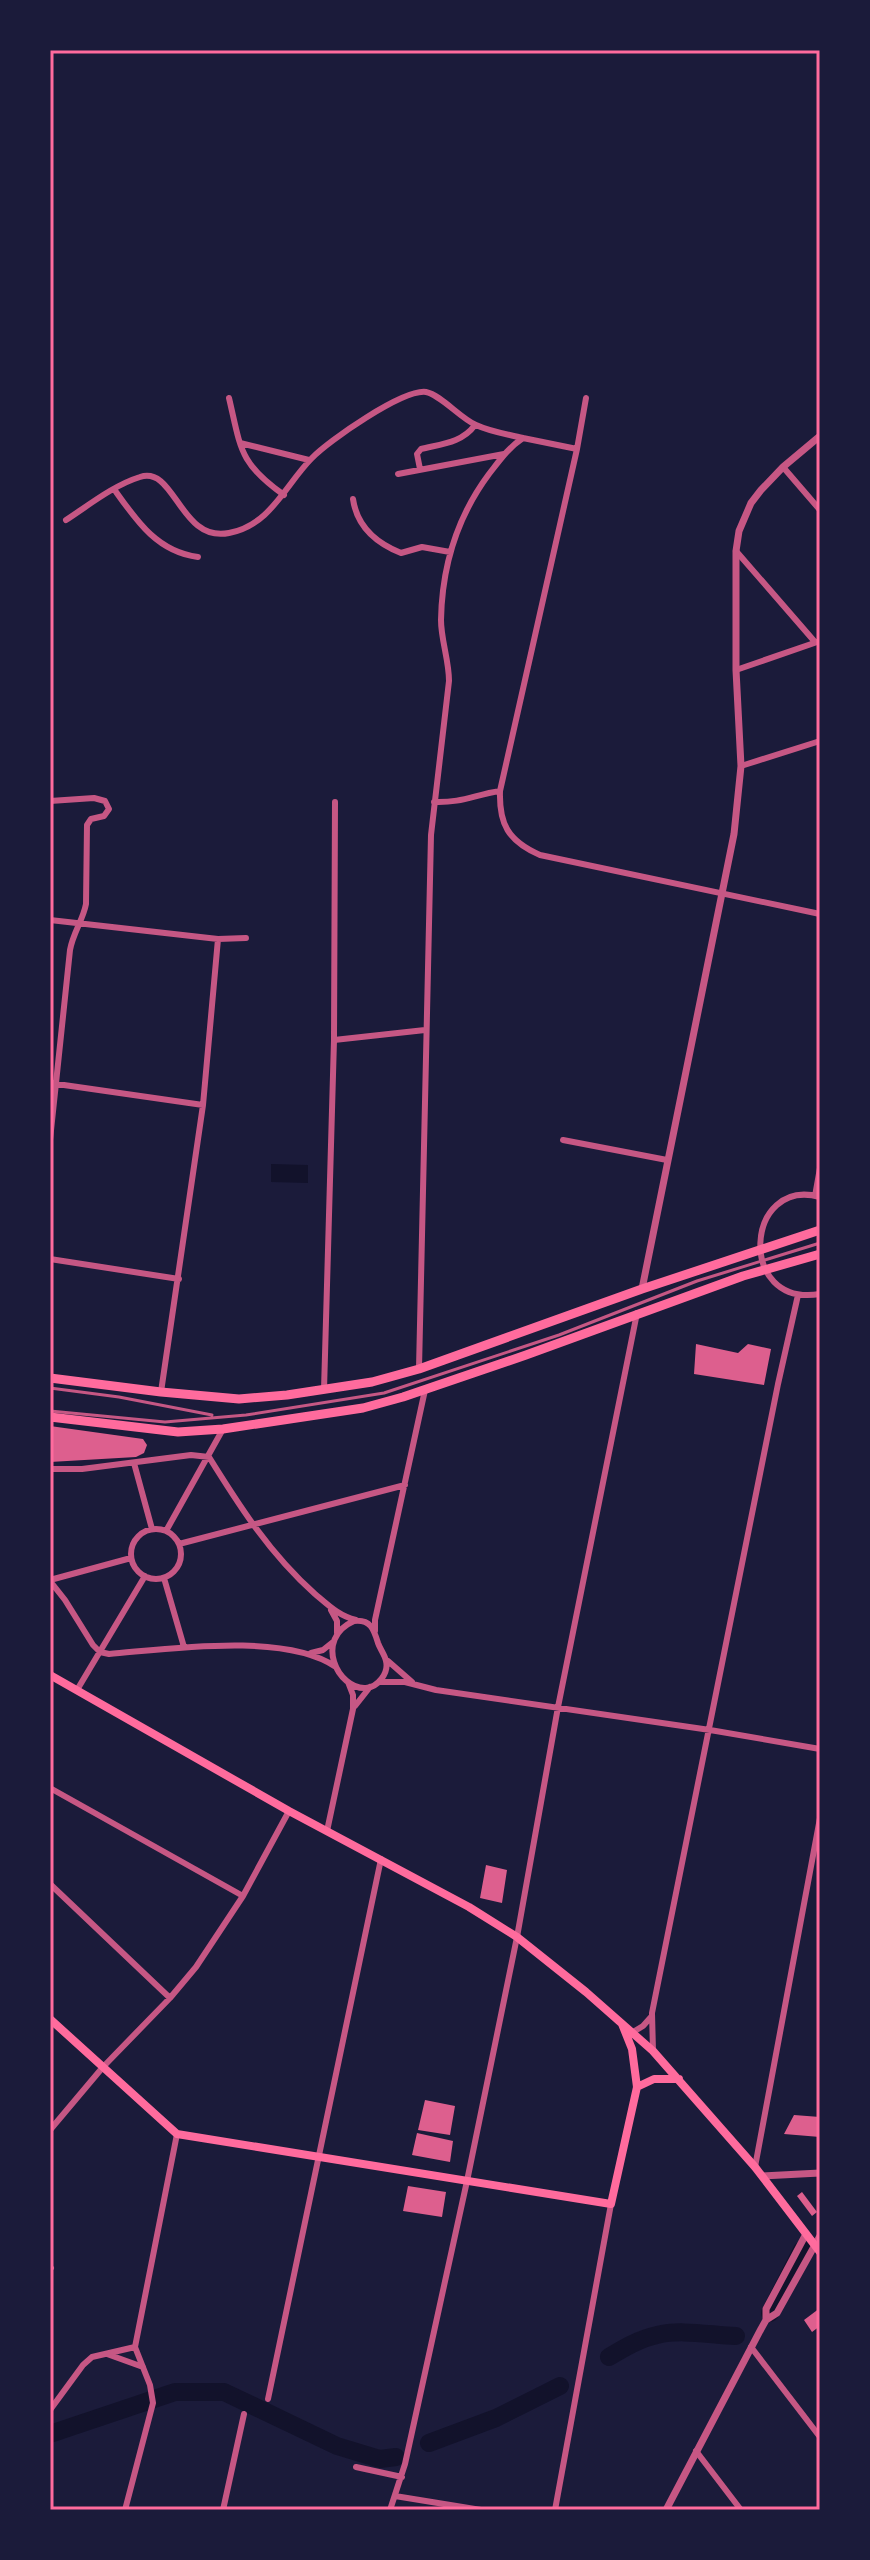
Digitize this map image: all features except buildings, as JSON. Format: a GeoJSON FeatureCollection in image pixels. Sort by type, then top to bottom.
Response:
{"type":"FeatureCollection","features":[{"type":"Feature","properties":{"kind":"main road"},"geometry":{"type":"LineString","coordinates":[[50,1414],[159,1432],[223,1429],[363,1408],[526,1355],[637,1313],[762,1260],[820,1230]]}},
{"type":"Feature","properties":{"kind":"main road"},"geometry":{"type":"LineString","coordinates":[[50,1378],[239,1399],[324,1390],[372,1382],[419,1369],[642,1289],[762,1260],[820,1254]]}},
{"type":"Feature","properties":{"kind":"main road"},"geometry":{"type":"LineString","coordinates":[[50,1675],[517,1937],[653,2051],[755,2167],[818,2249]]}},
{"type":"Feature","properties":{"kind":"main road"},"geometry":{"type":"LineString","coordinates":[[50,2019],[177,2134],[611,2204],[637,2087],[632,2049],[622,2023]]}},
{"type":"Feature","properties":{"kind":"main road"},"geometry":{"type":"LineString","coordinates":[[637,2087],[654,2079],[679,2079]]}},
{"type":"Feature","properties":{"kind":"street"},"geometry":{"type":"LineString","coordinates":[[66,520],[114,489],[140,476],[151,475],[160,479],[188,518],[200,528],[215,534],[229,533],[251,525],[269,512],[309,460],[330,442],[391,402],[415,392],[430,393],[475,425],[577,449]]}},
{"type":"Feature","properties":{"kind":"street"},"geometry":{"type":"LineString","coordinates":[[229,398],[240,443],[253,470],[284,495]]}},
{"type":"Feature","properties":{"kind":"street"},"geometry":{"type":"LineString","coordinates":[[586,398],[500,791],[500,813],[505,825],[514,838],[540,855],[820,914]]}},
{"type":"Feature","properties":{"kind":"street"},"geometry":{"type":"LineString","coordinates":[[420,469],[417,454],[421,449],[456,441],[475,425]]}},
{"type":"Feature","properties":{"kind":"street"},"geometry":{"type":"LineString","coordinates":[[642,1289],[734,834],[741,766],[736,670],[736,551],[739,531],[751,503],[783,467],[820,436]]}},
{"type":"Feature","properties":{"kind":"street"},"geometry":{"type":"LineString","coordinates":[[419,1369],[431,835],[449,681],[441,624],[450,552],[456,530],[504,454],[523,438]]}},
{"type":"Feature","properties":{"kind":"street"},"geometry":{"type":"LineString","coordinates":[[240,443],[309,460]]}},
{"type":"Feature","properties":{"kind":"street"},"geometry":{"type":"LineString","coordinates":[[398,474],[504,454]]}},
{"type":"Feature","properties":{"kind":"street"},"geometry":{"type":"LineString","coordinates":[[783,467],[820,510]]}},
{"type":"Feature","properties":{"kind":"street"},"geometry":{"type":"LineString","coordinates":[[114,489],[132,515],[164,546],[183,555],[198,557]]}},
{"type":"Feature","properties":{"kind":"street"},"geometry":{"type":"LineString","coordinates":[[353,499],[361,523],[379,542],[401,553],[422,547],[450,552]]}},
{"type":"Feature","properties":{"kind":"street"},"geometry":{"type":"LineString","coordinates":[[736,551],[817,642],[736,670]]}},
{"type":"Feature","properties":{"kind":"street"},"geometry":{"type":"LineString","coordinates":[[741,766],[820,741]]}},
{"type":"Feature","properties":{"kind":"street"},"geometry":{"type":"LineString","coordinates":[[434,802],[456,803],[500,791]]}},
{"type":"Feature","properties":{"kind":"street"},"geometry":{"type":"LineString","coordinates":[[50,801],[94,798],[105,801],[109,809],[104,816],[91,819],[87,825],[86,904],[70,950],[53,1084],[50,1140]]}},
{"type":"Feature","properties":{"kind":"street"},"geometry":{"type":"LineString","coordinates":[[324,1390],[334,1040],[335,802]]}},
{"type":"Feature","properties":{"kind":"street"},"geometry":{"type":"LineString","coordinates":[[50,920],[218,939],[246,938]]}},
{"type":"Feature","properties":{"kind":"street"},"geometry":{"type":"LineString","coordinates":[[161,1392],[203,1105],[218,939]]}},
{"type":"Feature","properties":{"kind":"street"},"geometry":{"type":"LineString","coordinates":[[334,1040],[425,1030]]}},
{"type":"Feature","properties":{"kind":"street"},"geometry":{"type":"LineString","coordinates":[[53,1084],[203,1105]]}},
{"type":"Feature","properties":{"kind":"street"},"geometry":{"type":"LineString","coordinates":[[563,1140],[667,1160]]}},
{"type":"Feature","properties":{"kind":"street"},"geometry":{"type":"LineString","coordinates":[[820,1168],[817,1196],[789,1198],[778,1205],[763,1224],[762,1260],[774,1281],[785,1289],[798,1295],[820,1294]]}},
{"type":"Feature","properties":{"kind":"street"},"geometry":{"type":"LineString","coordinates":[[50,1259],[179,1279]]}},
{"type":"Feature","properties":{"kind":"street"},"geometry":{"type":"LineString","coordinates":[[633,2032],[649,2021],[652,2013],[798,1295]]}},
{"type":"Feature","properties":{"kind":"street"},"geometry":{"type":"LineString","coordinates":[[390,2510],[402,2477],[467,2181],[637,1313]]}},
{"type":"Feature","properties":{"kind":"street"},"geometry":{"type":"LineString","coordinates":[[375,1631],[425,1390]]}},
{"type":"Feature","properties":{"kind":"street"},"geometry":{"type":"LineString","coordinates":[[166,1531],[223,1429]]}},
{"type":"Feature","properties":{"kind":"street"},"geometry":{"type":"LineString","coordinates":[[50,1469],[82,1469],[191,1455],[209,1457]]}},
{"type":"Feature","properties":{"kind":"street"},"geometry":{"type":"LineString","coordinates":[[209,1457],[251,1524],[285,1565],[343,1616],[369,1624],[375,1631],[385,1658],[386,1671],[353,1709]]}},
{"type":"Feature","properties":{"kind":"street"},"geometry":{"type":"LineString","coordinates":[[134,1463],[152,1529]]}},
{"type":"Feature","properties":{"kind":"street"},"geometry":{"type":"LineString","coordinates":[[179,1544],[405,1485]]}},
{"type":"Feature","properties":{"kind":"street"},"geometry":{"type":"LineString","coordinates":[[152,1529],[166,1531],[179,1544],[179,1564],[164,1578],[145,1576],[134,1567],[132,1546],[141,1533],[152,1529]]}},
{"type":"Feature","properties":{"kind":"street"},"geometry":{"type":"LineString","coordinates":[[131,1558],[50,1580],[100,1652],[256,1647],[308,1653],[323,1650],[333,1642]]}},
{"type":"Feature","properties":{"kind":"street"},"geometry":{"type":"LineString","coordinates":[[77,1690],[145,1576]]}},
{"type":"Feature","properties":{"kind":"street"},"geometry":{"type":"LineString","coordinates":[[164,1578],[184,1647]]}},
{"type":"Feature","properties":{"kind":"street"},"geometry":{"type":"LineString","coordinates":[[327,1604],[336,1618],[337,1633]]}},
{"type":"Feature","properties":{"kind":"street"},"geometry":{"type":"LineString","coordinates":[[370,1687],[356,1687],[347,1680],[336,1667],[331,1652],[337,1633],[346,1625],[370,1616],[378,1606]]}},
{"type":"Feature","properties":{"kind":"street"},"geometry":{"type":"LineString","coordinates":[[308,1653],[336,1667]]}},
{"type":"Feature","properties":{"kind":"street"},"geometry":{"type":"LineString","coordinates":[[385,1658],[399,1673],[416,1684]]}},
{"type":"Feature","properties":{"kind":"street"},"geometry":{"type":"LineString","coordinates":[[327,1831],[353,1709],[353,1695],[347,1680]]}},
{"type":"Feature","properties":{"kind":"street"},"geometry":{"type":"LineString","coordinates":[[379,1682],[416,1684],[436,1690],[820,1749]]}},
{"type":"Feature","properties":{"kind":"street"},"geometry":{"type":"LineString","coordinates":[[50,1788],[243,1896]]}},
{"type":"Feature","properties":{"kind":"street"},"geometry":{"type":"LineString","coordinates":[[50,2130],[103,2067],[170,1998],[207,1952],[243,1896],[289,1811]]}},
{"type":"Feature","properties":{"kind":"street"},"geometry":{"type":"LineString","coordinates":[[755,2167],[820,1818]]}},
{"type":"Feature","properties":{"kind":"street"},"geometry":{"type":"LineString","coordinates":[[268,2399],[381,1859]]}},
{"type":"Feature","properties":{"kind":"street"},"geometry":{"type":"LineString","coordinates":[[50,1884],[170,1998]]}},
{"type":"Feature","properties":{"kind":"street"},"geometry":{"type":"LineString","coordinates":[[652,2013],[653,2051]]}},
{"type":"Feature","properties":{"kind":"street"},"geometry":{"type":"LineString","coordinates":[[125,2510],[153,2403],[150,2385],[135,2347],[177,2134]]}},
{"type":"Feature","properties":{"kind":"street"},"geometry":{"type":"LineString","coordinates":[[762,2176],[820,2173]]}},
{"type":"Feature","properties":{"kind":"street"},"geometry":{"type":"LineString","coordinates":[[555,2510],[611,2204]]}},
{"type":"Feature","properties":{"kind":"street"},"geometry":{"type":"LineString","coordinates":[[766,2320],[766,2309],[806,2234]]}},
{"type":"Feature","properties":{"kind":"street"},"geometry":{"type":"LineString","coordinates":[[666,2510],[766,2320],[777,2313],[818,2249],[820,2236]]}},
{"type":"Feature","properties":{"kind":"street"},"geometry":{"type":"LineString","coordinates":[[50,2410],[92,2357],[135,2347]]}},
{"type":"Feature","properties":{"kind":"street"},"geometry":{"type":"LineString","coordinates":[[751,2347],[820,2437]]}},
{"type":"Feature","properties":{"kind":"street"},"geometry":{"type":"LineString","coordinates":[[103,2352],[143,2367]]}},
{"type":"Feature","properties":{"kind":"street"},"geometry":{"type":"LineString","coordinates":[[223,2510],[244,2414]]}},
{"type":"Feature","properties":{"kind":"street"},"geometry":{"type":"LineString","coordinates":[[696,2451],[741,2510]]}},
{"type":"Feature","properties":{"kind":"street"},"geometry":{"type":"LineString","coordinates":[[356,2467],[402,2477]]}},
{"type":"Feature","properties":{"kind":"street"},"geometry":{"type":"LineString","coordinates":[[395,2496],[481,2510]]}},
{"type":"Feature","properties":{"kind":"lane"},"geometry":{"type":"LineString","coordinates":[[50,1414],[165,1422],[316,1405],[402,1388],[559,1335],[697,1281],[820,1243]]}},
{"type":"Feature","properties":{"kind":"lane"},"geometry":{"type":"LineString","coordinates":[[50,1388],[141,1400],[215,1416]]}},
{"type":"Feature","properties":{"kind":"shaded area"},"geometry":{"type":"Polygon","coordinates":[[[271,1164],[308,1165],[308,1183],[271,1182],[271,1164]]]}},
{"type":"Feature","properties":{"kind":"waterway"},"geometry":{"type":"LineString","coordinates":[[770,2313],[802,2250]]}},
{"type":"Feature","properties":{"kind":"waterway"},"geometry":{"type":"LineString","coordinates":[[609,2357],[638,2341],[666,2333],[736,2336]]}},
{"type":"Feature","properties":{"kind":"waterway"},"geometry":{"type":"LineString","coordinates":[[429,2443],[496,2418],[560,2386]]}},
{"type":"Feature","properties":{"kind":"waterway"},"geometry":{"type":"LineString","coordinates":[[50,2434],[175,2392],[224,2392],[337,2446],[380,2459],[396,2457]]}}]}
